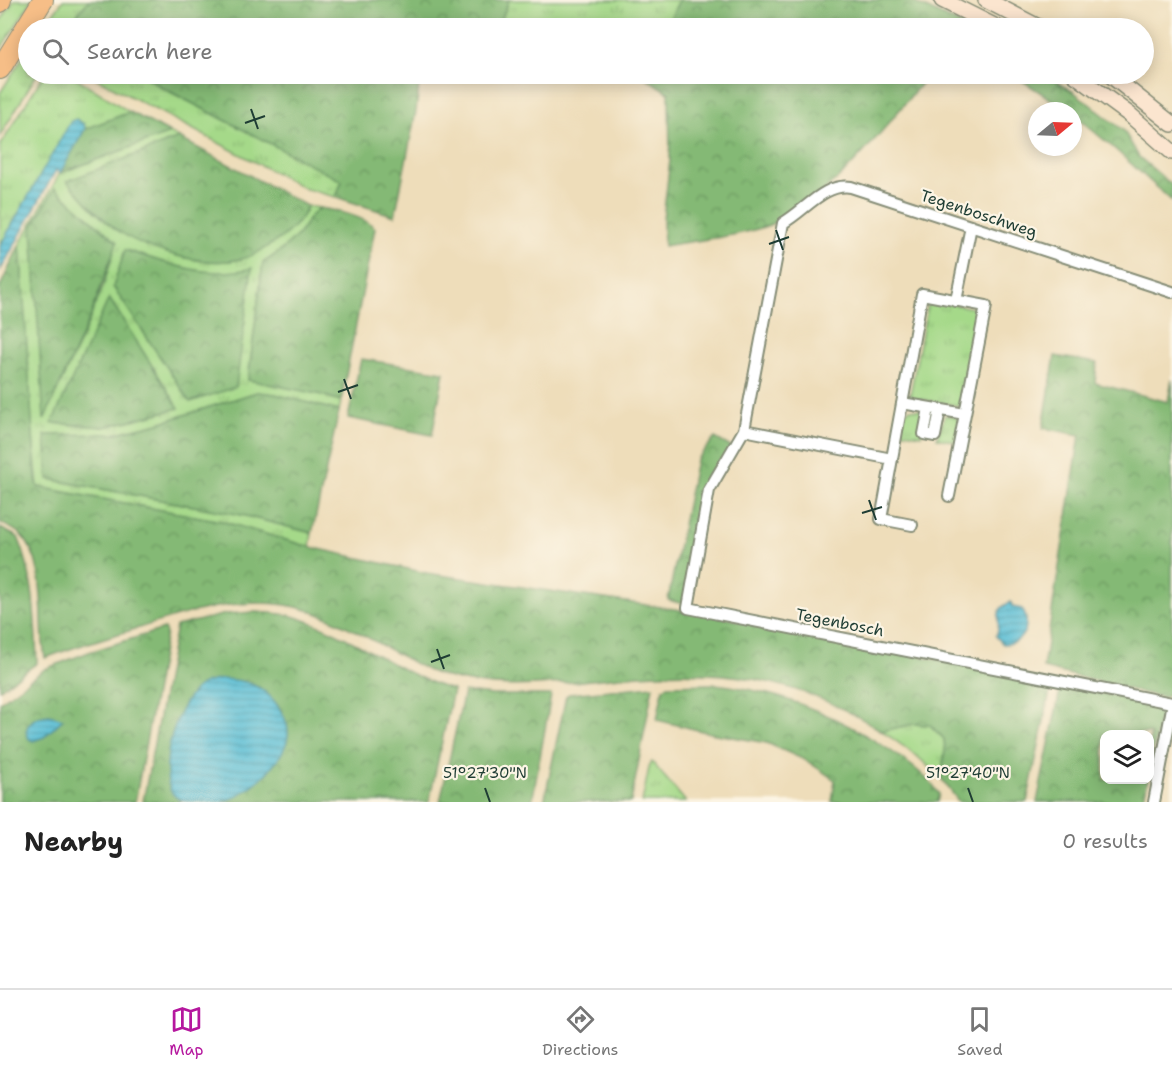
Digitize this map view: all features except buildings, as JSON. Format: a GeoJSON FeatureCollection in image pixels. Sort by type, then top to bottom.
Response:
{"type":"FeatureCollection","features":[{"type":"Feature","properties":{"kind":"highway"},"geometry":{"type":"LineString","coordinates":[[32,18],[43,0]]}},
{"type":"Feature","properties":{"kind":"highway"},"geometry":{"type":"LineString","coordinates":[[41,18],[58,0]]}},
{"type":"Feature","properties":{"kind":"highway"},"geometry":{"type":"LineString","coordinates":[[0,69],[18,40]]}},
{"type":"Feature","properties":{"kind":"main road"},"geometry":{"type":"LineString","coordinates":[[942,0],[978,18]]}},
{"type":"Feature","properties":{"kind":"main road"},"geometry":{"type":"LineString","coordinates":[[986,0],[1021,18]]}},
{"type":"Feature","properties":{"kind":"main road"},"geometry":{"type":"LineString","coordinates":[[1088,84],[1130,115],[1172,153]]}},
{"type":"Feature","properties":{"kind":"main road"},"geometry":{"type":"LineString","coordinates":[[1122,84],[1172,124]]}},
{"type":"Feature","properties":{"kind":"street","name":"Tegenboschweg"},"geometry":{"type":"LineString","coordinates":[[783,223],[830,189],[840,185],[1172,292]]}},
{"type":"Feature","properties":{"kind":"street","name":"Tegenbosch"},"geometry":{"type":"LineString","coordinates":[[783,223],[744,430],[709,490],[688,608],[1172,703]]}},
{"type":"Feature","properties":{"kind":"street"},"geometry":{"type":"LineString","coordinates":[[956,301],[971,226]]}},
{"type":"Feature","properties":{"kind":"street"},"geometry":{"type":"LineString","coordinates":[[912,525],[881,519],[922,294],[986,306],[949,496]]}},
{"type":"Feature","properties":{"kind":"street"},"geometry":{"type":"LineString","coordinates":[[902,403],[965,414]]}},
{"type":"Feature","properties":{"kind":"street"},"geometry":{"type":"LineString","coordinates":[[744,430],[892,459]]}},
{"type":"Feature","properties":{"kind":"street"},"geometry":{"type":"LineString","coordinates":[[1154,802],[1172,708]]}},
{"type":"Feature","properties":{"kind":"green space"},"geometry":{"type":"Polygon","coordinates":[[[14,0],[32,0],[20,18],[18,18],[18,22],[0,50],[0,22],[14,0]]]}},
{"type":"Feature","properties":{"kind":"green space"},"geometry":{"type":"Polygon","coordinates":[[[63,0],[89,0],[74,18],[50,18],[63,0]]]}},
{"type":"Feature","properties":{"kind":"green space"},"geometry":{"type":"Polygon","coordinates":[[[89,0],[509,0],[502,18],[74,18],[89,0]]]}},
{"type":"Feature","properties":{"kind":"green space"},"geometry":{"type":"Polygon","coordinates":[[[509,0],[679,0],[671,18],[502,18],[509,0]]]}},
{"type":"Feature","properties":{"kind":"green space"},"geometry":{"type":"Polygon","coordinates":[[[679,0],[909,0],[947,18],[671,18],[679,0]]]}},
{"type":"Feature","properties":{"kind":"green space"},"geometry":{"type":"Polygon","coordinates":[[[18,65],[18,84],[31,84],[0,136],[0,93],[18,65]]]}},
{"type":"Feature","properties":{"kind":"green space"},"geometry":{"type":"Polygon","coordinates":[[[38,84],[86,84],[130,112],[85,129],[84,124],[18,214],[0,246],[0,146],[38,84]]]}},
{"type":"Feature","properties":{"kind":"green space"},"geometry":{"type":"Polygon","coordinates":[[[107,84],[157,84],[342,181],[336,197],[306,189],[107,84]]]}},
{"type":"Feature","properties":{"kind":"green space"},"geometry":{"type":"Polygon","coordinates":[[[157,84],[419,84],[416,111],[395,216],[336,197],[342,181],[157,84]]]}},
{"type":"Feature","properties":{"kind":"green space"},"geometry":{"type":"Polygon","coordinates":[[[655,84],[921,84],[841,176],[799,209],[776,222],[751,231],[664,246],[663,219],[670,160],[669,93],[655,84]]]}},
{"type":"Feature","properties":{"kind":"green space"},"geometry":{"type":"Polygon","coordinates":[[[1027,84],[1060,84],[1124,131],[1139,157],[1172,185],[1172,201],[1082,122],[1082,102],[1055,102],[1027,84]]]}},
{"type":"Feature","properties":{"kind":"green space"},"geometry":{"type":"Polygon","coordinates":[[[130,112],[170,133],[60,173],[85,129],[130,112]]]}},
{"type":"Feature","properties":{"kind":"green space"},"geometry":{"type":"Polygon","coordinates":[[[170,133],[179,138],[68,181],[97,213],[117,230],[144,245],[194,259],[226,261],[248,257],[287,233],[297,223],[307,206],[320,208],[293,240],[263,263],[248,380],[341,401],[339,411],[275,394],[257,392],[159,423],[113,434],[46,435],[48,479],[242,515],[312,533],[310,547],[221,521],[38,487],[30,407],[20,244],[60,173],[170,133]],[[55,188],[44,419],[85,331],[103,287],[117,242],[55,188]],[[126,250],[113,287],[234,273],[179,268],[126,250]],[[109,299],[53,423],[105,427],[179,408],[109,299]]]}},
{"type":"Feature","properties":{"kind":"green space"},"geometry":{"type":"Polygon","coordinates":[[[179,138],[307,206],[305,212],[281,238],[260,252],[241,259],[226,261],[193,259],[160,251],[129,238],[97,213],[67,181],[179,138]]]}},
{"type":"Feature","properties":{"kind":"green space"},"geometry":{"type":"Polygon","coordinates":[[[55,188],[117,242],[91,315],[44,420],[32,227],[55,188]]]}},
{"type":"Feature","properties":{"kind":"green space"},"geometry":{"type":"Polygon","coordinates":[[[320,208],[358,217],[375,228],[341,401],[248,380],[263,263],[293,240],[320,208]]]}},
{"type":"Feature","properties":{"kind":"green space"},"geometry":{"type":"Polygon","coordinates":[[[20,244],[38,487],[221,521],[310,547],[426,573],[695,612],[1052,682],[1027,802],[959,802],[941,778],[945,750],[944,739],[930,725],[914,724],[882,731],[819,698],[788,687],[724,675],[690,673],[619,677],[547,685],[476,683],[429,671],[341,624],[311,611],[288,605],[243,603],[220,606],[99,639],[45,658],[41,593],[36,561],[21,535],[0,523],[0,287],[20,244]]]}},
{"type":"Feature","properties":{"kind":"green space"},"geometry":{"type":"Polygon","coordinates":[[[125,250],[172,265],[203,271],[219,272],[252,268],[236,387],[190,402],[113,287],[125,250]]]}},
{"type":"Feature","properties":{"kind":"green space"},"geometry":{"type":"Polygon","coordinates":[[[109,298],[179,408],[105,427],[52,423],[109,298]]]}},
{"type":"Feature","properties":{"kind":"green space"},"geometry":{"type":"Polygon","coordinates":[[[932,300],[977,309],[980,313],[960,406],[913,398],[910,395],[928,303],[932,300]]]}},
{"type":"Feature","properties":{"kind":"green space"},"geometry":{"type":"Polygon","coordinates":[[[1055,356],[1097,363],[1095,383],[1168,402],[1172,380],[1172,689],[1171,693],[1164,698],[1043,668],[1080,435],[1043,428],[1055,356]]]}},
{"type":"Feature","properties":{"kind":"green space"},"geometry":{"type":"Polygon","coordinates":[[[361,359],[444,372],[432,435],[348,418],[361,359]]]}},
{"type":"Feature","properties":{"kind":"green space"},"geometry":{"type":"Polygon","coordinates":[[[257,392],[275,394],[339,411],[312,533],[242,515],[48,479],[45,435],[113,434],[159,423],[257,392]]]}},
{"type":"Feature","properties":{"kind":"green space"},"geometry":{"type":"Polygon","coordinates":[[[910,409],[922,410],[925,414],[921,435],[900,431],[904,413],[910,409]]]}},
{"type":"Feature","properties":{"kind":"green space"},"geometry":{"type":"Polygon","coordinates":[[[945,415],[956,417],[960,423],[957,442],[937,438],[945,415]]]}},
{"type":"Feature","properties":{"kind":"green space"},"geometry":{"type":"Polygon","coordinates":[[[715,438],[731,447],[705,489],[684,604],[668,600],[696,460],[715,438]]]}},
{"type":"Feature","properties":{"kind":"green space"},"geometry":{"type":"Polygon","coordinates":[[[0,528],[18,537],[24,552],[33,599],[37,663],[0,689],[0,528]]]}},
{"type":"Feature","properties":{"kind":"green space"},"geometry":{"type":"Polygon","coordinates":[[[255,612],[287,615],[313,623],[412,674],[453,690],[429,802],[219,802],[247,789],[275,763],[278,706],[259,687],[185,705],[172,735],[168,758],[180,802],[143,802],[176,626],[226,614],[255,612]]]}},
{"type":"Feature","properties":{"kind":"green space"},"geometry":{"type":"Polygon","coordinates":[[[164,629],[166,633],[135,802],[0,802],[0,702],[45,669],[89,652],[164,629]]]}},
{"type":"Feature","properties":{"kind":"green space"},"geometry":{"type":"Polygon","coordinates":[[[715,684],[739,687],[785,699],[850,726],[917,770],[939,794],[937,802],[832,802],[835,780],[807,761],[767,743],[710,733],[657,720],[663,689],[668,685],[715,684]]]}},
{"type":"Feature","properties":{"kind":"green space"},"geometry":{"type":"Polygon","coordinates":[[[653,686],[631,802],[544,802],[566,696],[653,686]]]}},
{"type":"Feature","properties":{"kind":"green space"},"geometry":{"type":"Polygon","coordinates":[[[1061,686],[1162,704],[1154,747],[1154,730],[1100,730],[1100,784],[1147,784],[1143,802],[1037,802],[1061,686]]]}},
{"type":"Feature","properties":{"kind":"green space"},"geometry":{"type":"Polygon","coordinates":[[[464,692],[493,695],[551,695],[532,802],[440,802],[464,692]]]}},
{"type":"Feature","properties":{"kind":"green space"},"geometry":{"type":"Polygon","coordinates":[[[914,724],[930,725],[944,739],[945,750],[941,778],[917,756],[882,731],[914,724]]]}},
{"type":"Feature","properties":{"kind":"green space"},"geometry":{"type":"Polygon","coordinates":[[[652,762],[686,802],[642,802],[652,762]]]}},
{"type":"Feature","properties":{"kind":"water"},"geometry":{"type":"Polygon","coordinates":[[[76,119],[84,124],[85,129],[60,173],[56,170],[0,271],[0,246],[71,121],[76,119]]]}},
{"type":"Feature","properties":{"kind":"water"},"geometry":{"type":"Polygon","coordinates":[[[1011,602],[1012,607],[1022,609],[1026,627],[1024,633],[1016,641],[1003,644],[996,636],[999,612],[1011,602]]]}},
{"type":"Feature","properties":{"kind":"water"},"geometry":{"type":"Polygon","coordinates":[[[223,679],[252,684],[270,696],[286,722],[288,736],[285,746],[262,778],[240,794],[219,802],[181,800],[172,793],[167,768],[168,752],[177,719],[192,693],[201,685],[223,679]]]}},
{"type":"Feature","properties":{"kind":"water"},"geometry":{"type":"Polygon","coordinates":[[[49,715],[63,719],[44,737],[33,741],[29,739],[26,732],[29,724],[37,718],[49,715]]]}}]}
